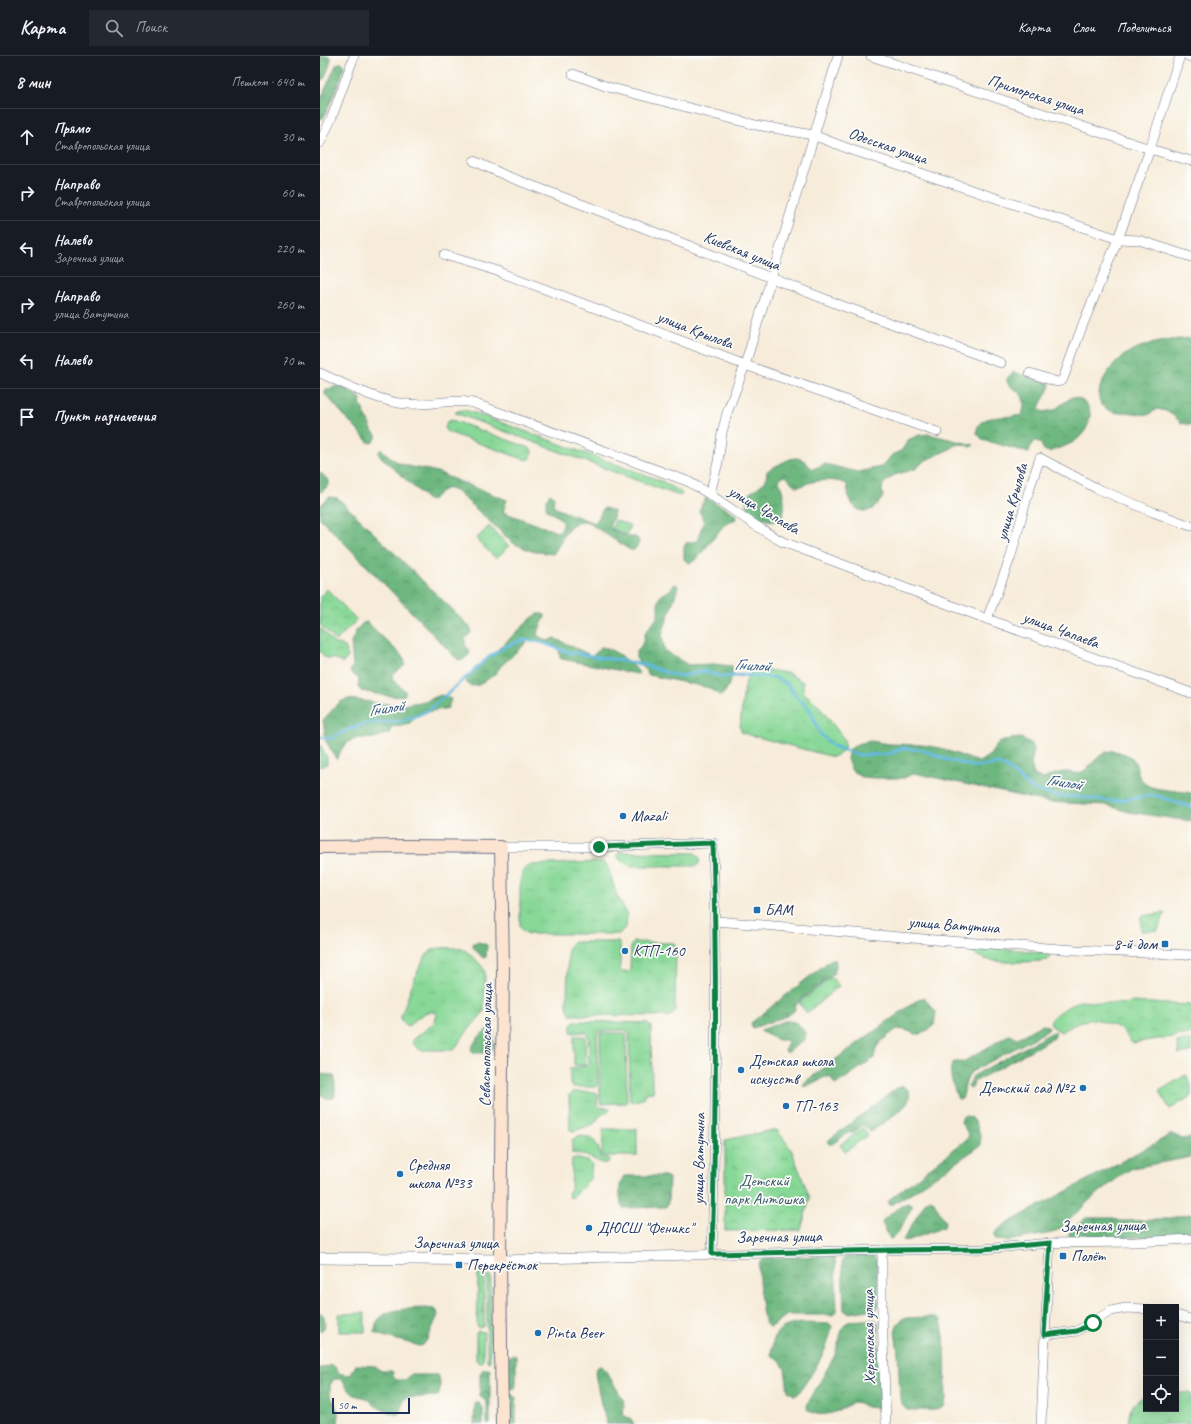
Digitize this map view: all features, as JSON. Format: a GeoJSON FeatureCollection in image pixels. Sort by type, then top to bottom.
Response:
{"type":"FeatureCollection","features":[{"type":"Feature","properties":{"kind":"main road"},"geometry":{"type":"LineString","coordinates":[[320,847],[501,847]]}},
{"type":"Feature","properties":{"kind":"main road","name":"Севастопольская улица"},"geometry":{"type":"LineString","coordinates":[[501,847],[503,972],[500,1260],[502,1424]]}},
{"type":"Feature","properties":{"kind":"street"},"geometry":{"type":"LineString","coordinates":[[320,143],[332,117],[354,56]]}},
{"type":"Feature","properties":{"kind":"street"},"geometry":{"type":"LineString","coordinates":[[710,494],[718,462],[722,433],[727,413],[745,366],[770,278],[838,56]]}},
{"type":"Feature","properties":{"kind":"street","name":"Приморская улица"},"geometry":{"type":"LineString","coordinates":[[871,56],[1150,149],[1191,161]]}},
{"type":"Feature","properties":{"kind":"street"},"geometry":{"type":"LineString","coordinates":[[1030,373],[1057,382],[1063,379],[1083,324],[1118,239],[1150,149],[1180,56]]}},
{"type":"Feature","properties":{"kind":"street","name":"Одесская улица"},"geometry":{"type":"LineString","coordinates":[[573,74],[608,87],[756,125],[813,136],[1118,239],[1139,240],[1191,257]]}},
{"type":"Feature","properties":{"kind":"street","name":"Киевская улица"},"geometry":{"type":"LineString","coordinates":[[474,161],[510,177],[622,219],[840,305],[1001,363]]}},
{"type":"Feature","properties":{"kind":"street","name":"улица Крылова"},"geometry":{"type":"LineString","coordinates":[[444,255],[497,271],[745,366],[937,432]]}},
{"type":"Feature","properties":{"kind":"street","name":"улица Чапаева"},"geometry":{"type":"LineString","coordinates":[[320,373],[395,403],[421,404],[464,401],[473,403],[687,481],[710,494],[764,531],[783,542],[987,619],[1191,693]]}},
{"type":"Feature","properties":{"kind":"street","name":"улица Крылова"},"geometry":{"type":"LineString","coordinates":[[987,619],[1011,556],[1029,490],[1040,458],[1096,488],[1191,526]]}},
{"type":"Feature","properties":{"kind":"street","name":"улица Ватутина"},"geometry":{"type":"LineString","coordinates":[[501,847],[599,847],[713,843],[716,921],[715,1146],[712,1254]]}},
{"type":"Feature","properties":{"kind":"street","name":"улица Ватутина"},"geometry":{"type":"LineString","coordinates":[[716,921],[934,940],[1076,950],[1191,955]]}},
{"type":"Feature","properties":{"kind":"street","name":"Заречная улица"},"geometry":{"type":"LineString","coordinates":[[320,1258],[500,1260],[882,1250],[983,1249],[1050,1243],[1136,1242],[1191,1239]]}},
{"type":"Feature","properties":{"kind":"street"},"geometry":{"type":"LineString","coordinates":[[1041,1424],[1044,1335],[1050,1243]]}},
{"type":"Feature","properties":{"kind":"street","name":"Херсонская улица"},"geometry":{"type":"LineString","coordinates":[[882,1250],[882,1314],[886,1424]]}},
{"type":"Feature","properties":{"kind":"street"},"geometry":{"type":"LineString","coordinates":[[1044,1335],[1077,1331],[1093,1323],[1111,1311],[1126,1308],[1143,1309]]}},
{"type":"Feature","properties":{"kind":"street"},"geometry":{"type":"LineString","coordinates":[[1179,1315],[1191,1319]]}},
{"type":"Feature","properties":{"kind":"green space"},"geometry":{"type":"Polygon","coordinates":[[[320,56],[329,56],[331,59],[324,79],[320,80],[320,56]]]}},
{"type":"Feature","properties":{"kind":"green space"},"geometry":{"type":"Polygon","coordinates":[[[342,63],[344,66],[341,78],[322,119],[320,118],[320,101],[336,65],[342,63]]]}},
{"type":"Feature","properties":{"kind":"green space"},"geometry":{"type":"Polygon","coordinates":[[[1191,338],[1191,425],[1181,423],[1166,411],[1157,409],[1148,415],[1126,412],[1118,413],[1110,411],[1101,405],[1099,394],[1103,380],[1122,357],[1145,345],[1169,340],[1191,338]]]}},
{"type":"Feature","properties":{"kind":"green space"},"geometry":{"type":"Polygon","coordinates":[[[1014,372],[1050,383],[1049,389],[1039,408],[1043,412],[1054,410],[1072,397],[1086,404],[1089,409],[1090,416],[1086,429],[1081,436],[1066,446],[1049,452],[1044,450],[1040,442],[1035,441],[1031,445],[1029,452],[1027,452],[983,440],[977,433],[981,422],[991,418],[1022,415],[1024,401],[1022,396],[1007,382],[1009,376],[1014,372]]]}},
{"type":"Feature","properties":{"kind":"green space"},"geometry":{"type":"Polygon","coordinates":[[[337,386],[350,391],[361,399],[360,403],[372,430],[376,435],[376,439],[372,443],[368,442],[325,394],[325,391],[337,386]]]}},
{"type":"Feature","properties":{"kind":"green space"},"geometry":{"type":"Polygon","coordinates":[[[464,410],[662,481],[681,492],[682,495],[679,496],[455,413],[457,411],[464,410]]]}},
{"type":"Feature","properties":{"kind":"green space"},"geometry":{"type":"Polygon","coordinates":[[[452,420],[530,448],[532,452],[531,458],[526,460],[450,433],[446,431],[445,427],[447,422],[452,420]]]}},
{"type":"Feature","properties":{"kind":"green space"},"geometry":{"type":"Polygon","coordinates":[[[928,434],[974,445],[970,447],[963,444],[958,444],[924,461],[916,469],[894,475],[883,484],[883,497],[869,511],[859,510],[853,505],[849,499],[847,484],[835,481],[820,480],[797,487],[786,476],[781,477],[779,481],[784,501],[784,511],[781,520],[775,521],[763,519],[757,516],[748,507],[746,502],[746,496],[766,481],[767,471],[790,459],[796,458],[803,460],[813,469],[825,464],[858,472],[881,467],[892,455],[902,450],[908,440],[919,435],[928,434]]]}},
{"type":"Feature","properties":{"kind":"green space"},"geometry":{"type":"Polygon","coordinates":[[[381,449],[399,463],[443,474],[507,500],[503,512],[557,532],[562,529],[563,522],[547,510],[546,502],[550,494],[553,495],[553,504],[555,508],[594,523],[604,508],[609,509],[614,511],[610,526],[612,530],[628,537],[636,537],[639,540],[638,545],[634,550],[630,550],[586,521],[574,524],[569,528],[553,554],[531,551],[513,543],[459,493],[453,490],[445,489],[429,501],[379,455],[381,449]]]}},
{"type":"Feature","properties":{"kind":"green space"},"geometry":{"type":"Polygon","coordinates":[[[320,472],[329,481],[329,485],[320,493],[320,472]]]}},
{"type":"Feature","properties":{"kind":"green space"},"geometry":{"type":"Polygon","coordinates":[[[329,497],[338,498],[471,628],[471,633],[465,639],[465,645],[470,651],[469,655],[463,660],[458,660],[320,518],[320,506],[329,497]]]}},
{"type":"Feature","properties":{"kind":"green space"},"geometry":{"type":"Polygon","coordinates":[[[706,498],[736,514],[736,519],[724,525],[696,560],[689,563],[684,559],[684,547],[686,543],[697,541],[704,520],[699,511],[706,498]]]}},
{"type":"Feature","properties":{"kind":"green space"},"geometry":{"type":"Polygon","coordinates":[[[615,520],[630,526],[627,535],[612,529],[615,520]]]}},
{"type":"Feature","properties":{"kind":"green space"},"geometry":{"type":"Polygon","coordinates":[[[489,526],[509,546],[496,559],[476,539],[489,526]]]}},
{"type":"Feature","properties":{"kind":"green space"},"geometry":{"type":"Polygon","coordinates":[[[676,584],[678,587],[662,635],[665,651],[688,665],[713,664],[732,666],[730,682],[724,694],[721,696],[710,688],[649,675],[636,658],[636,653],[644,640],[646,632],[657,618],[658,602],[660,597],[676,584]]]}},
{"type":"Feature","properties":{"kind":"green space"},"geometry":{"type":"Polygon","coordinates":[[[327,589],[357,620],[336,641],[320,625],[320,596],[327,589]]]}},
{"type":"Feature","properties":{"kind":"green space"},"geometry":{"type":"Polygon","coordinates":[[[538,614],[543,614],[545,617],[537,634],[538,636],[548,641],[554,638],[592,656],[602,647],[618,654],[628,661],[639,673],[637,674],[562,659],[560,658],[559,649],[557,647],[529,640],[501,666],[494,675],[479,685],[471,686],[467,683],[466,679],[538,614]]]}},
{"type":"Feature","properties":{"kind":"green space"},"geometry":{"type":"Polygon","coordinates":[[[367,622],[404,658],[405,665],[394,673],[392,678],[405,691],[405,695],[390,696],[361,691],[358,687],[359,679],[350,672],[353,665],[351,642],[357,629],[363,623],[367,622]]]}},
{"type":"Feature","properties":{"kind":"green space"},"geometry":{"type":"Polygon","coordinates":[[[320,628],[335,644],[343,645],[348,657],[343,663],[333,658],[330,659],[325,657],[320,652],[320,628]]]}},
{"type":"Feature","properties":{"kind":"green space"},"geometry":{"type":"Polygon","coordinates":[[[762,669],[788,673],[803,682],[803,692],[819,706],[844,739],[844,748],[841,753],[833,757],[742,733],[740,728],[746,683],[750,673],[762,669]]]}},
{"type":"Feature","properties":{"kind":"green space"},"geometry":{"type":"Polygon","coordinates":[[[441,695],[451,699],[448,708],[421,714],[403,726],[390,728],[390,734],[385,734],[376,738],[361,738],[353,740],[343,747],[338,758],[336,759],[326,741],[323,720],[340,702],[348,699],[402,705],[425,701],[441,695]]]}},
{"type":"Feature","properties":{"kind":"green space"},"geometry":{"type":"Polygon","coordinates":[[[1021,738],[1031,743],[1034,749],[1031,764],[1034,775],[1044,779],[1061,773],[1078,773],[1084,771],[1100,756],[1110,751],[1122,753],[1133,759],[1140,779],[1148,786],[1191,793],[1191,821],[1129,812],[1106,805],[1048,802],[914,773],[904,778],[862,777],[852,771],[847,759],[849,750],[857,744],[870,741],[889,744],[923,745],[940,748],[979,762],[990,755],[998,743],[1009,739],[1021,738]]]}},
{"type":"Feature","properties":{"kind":"green space"},"geometry":{"type":"Polygon","coordinates":[[[320,744],[327,758],[327,764],[320,767],[320,744]]]}},
{"type":"Feature","properties":{"kind":"green space"},"geometry":{"type":"Polygon","coordinates":[[[619,852],[695,853],[699,856],[700,861],[699,864],[694,866],[631,866],[619,859],[617,855],[619,852]]]}},
{"type":"Feature","properties":{"kind":"green space"},"geometry":{"type":"Polygon","coordinates":[[[603,862],[608,867],[617,896],[627,913],[626,927],[619,934],[528,934],[523,931],[520,926],[520,881],[523,870],[529,865],[603,862]]]}},
{"type":"Feature","properties":{"kind":"green space"},"geometry":{"type":"Polygon","coordinates":[[[1165,913],[1158,930],[1141,931],[1141,916],[1165,913]]]}},
{"type":"Feature","properties":{"kind":"green space"},"geometry":{"type":"Polygon","coordinates":[[[479,942],[487,945],[486,957],[483,958],[473,947],[473,943],[479,942]]]}},
{"type":"Feature","properties":{"kind":"green space"},"geometry":{"type":"Polygon","coordinates":[[[574,942],[618,942],[620,944],[620,970],[622,972],[628,972],[630,970],[631,945],[634,942],[674,943],[676,946],[675,1011],[669,1016],[571,1015],[567,1007],[568,949],[574,942]]]}},
{"type":"Feature","properties":{"kind":"green space"},"geometry":{"type":"Polygon","coordinates":[[[971,945],[1049,953],[1050,956],[1048,960],[1042,961],[994,961],[984,959],[976,955],[969,950],[971,945]]]}},
{"type":"Feature","properties":{"kind":"green space"},"geometry":{"type":"Polygon","coordinates":[[[437,948],[459,948],[474,957],[485,971],[484,1012],[464,1035],[454,1050],[420,1050],[413,1044],[413,1040],[434,1023],[437,1015],[434,1012],[422,1014],[408,1026],[404,1024],[401,1016],[410,990],[424,959],[429,952],[437,948]]]}},
{"type":"Feature","properties":{"kind":"green space"},"geometry":{"type":"Polygon","coordinates":[[[833,958],[835,959],[836,965],[833,974],[797,1003],[794,1011],[787,1016],[753,1028],[752,1027],[751,1023],[833,958]]]}},
{"type":"Feature","properties":{"kind":"green space"},"geometry":{"type":"Polygon","coordinates":[[[831,977],[839,986],[807,1013],[799,1003],[831,977]]]}},
{"type":"Feature","properties":{"kind":"green space"},"geometry":{"type":"Polygon","coordinates":[[[920,998],[925,999],[936,1012],[934,1025],[928,1030],[920,1034],[915,1034],[906,1030],[897,1029],[881,1041],[876,1048],[874,1058],[837,1084],[834,1083],[831,1077],[825,1077],[805,1087],[803,1085],[806,1081],[920,998]]]}},
{"type":"Feature","properties":{"kind":"green space"},"geometry":{"type":"Polygon","coordinates":[[[1079,1001],[1125,1004],[1130,1002],[1191,1005],[1191,1034],[1132,1043],[1120,1028],[1095,1019],[1082,1021],[1061,1032],[1053,1027],[1050,1022],[1055,1015],[1079,1001]]]}},
{"type":"Feature","properties":{"kind":"green space"},"geometry":{"type":"Polygon","coordinates":[[[574,1021],[648,1023],[651,1026],[653,1092],[646,1093],[644,1098],[633,1102],[630,1101],[629,1033],[626,1030],[599,1031],[597,1035],[597,1087],[572,1087],[570,1085],[570,1068],[587,1066],[589,1064],[588,1036],[586,1032],[571,1032],[571,1024],[574,1021]]]}},
{"type":"Feature","properties":{"kind":"green space"},"geometry":{"type":"Polygon","coordinates":[[[785,1021],[798,1024],[806,1034],[805,1039],[787,1053],[784,1050],[788,1042],[787,1040],[777,1040],[761,1032],[761,1030],[785,1021]]]}},
{"type":"Feature","properties":{"kind":"green space"},"geometry":{"type":"Polygon","coordinates":[[[1043,1025],[1048,1026],[1049,1029],[1047,1031],[971,1072],[966,1082],[962,1099],[959,1100],[951,1074],[954,1062],[963,1062],[1007,1036],[1010,1035],[1017,1038],[1036,1027],[1043,1025]]]}},
{"type":"Feature","properties":{"kind":"green space"},"geometry":{"type":"Polygon","coordinates":[[[491,1027],[494,1030],[493,1048],[490,1053],[473,1053],[471,1050],[476,1040],[491,1027]]]}},
{"type":"Feature","properties":{"kind":"green space"},"geometry":{"type":"Polygon","coordinates":[[[1053,1032],[1056,1033],[1053,1038],[974,1082],[972,1088],[970,1089],[968,1087],[973,1076],[1053,1032]]]}},
{"type":"Feature","properties":{"kind":"green space"},"geometry":{"type":"Polygon","coordinates":[[[600,1033],[626,1033],[627,1103],[600,1104],[600,1033]]]}},
{"type":"Feature","properties":{"kind":"green space"},"geometry":{"type":"Polygon","coordinates":[[[574,1036],[585,1036],[586,1065],[574,1065],[574,1036]]]}},
{"type":"Feature","properties":{"kind":"green space"},"geometry":{"type":"Polygon","coordinates":[[[1191,1040],[1191,1052],[1179,1054],[1177,1042],[1191,1040]]]}},
{"type":"Feature","properties":{"kind":"green space"},"geometry":{"type":"Polygon","coordinates":[[[320,1074],[333,1075],[335,1078],[335,1097],[331,1099],[320,1094],[320,1074]]]}},
{"type":"Feature","properties":{"kind":"green space"},"geometry":{"type":"Polygon","coordinates":[[[1186,1075],[1191,1084],[1191,1096],[1170,1109],[1159,1091],[1186,1075]]]}},
{"type":"Feature","properties":{"kind":"green space"},"geometry":{"type":"Polygon","coordinates":[[[903,1086],[909,1091],[909,1096],[906,1105],[902,1109],[871,1132],[863,1125],[853,1133],[848,1133],[832,1144],[829,1144],[828,1142],[830,1139],[897,1088],[903,1086]]]}},
{"type":"Feature","properties":{"kind":"green space"},"geometry":{"type":"Polygon","coordinates":[[[572,1092],[595,1092],[598,1094],[597,1104],[599,1107],[610,1108],[609,1111],[600,1116],[594,1124],[574,1131],[570,1130],[569,1095],[572,1092]]]}},
{"type":"Feature","properties":{"kind":"green space"},"geometry":{"type":"Polygon","coordinates":[[[963,1116],[971,1117],[978,1127],[980,1146],[917,1189],[893,1204],[888,1204],[890,1199],[967,1139],[969,1135],[961,1122],[963,1116]]]}},
{"type":"Feature","properties":{"kind":"green space"},"geometry":{"type":"Polygon","coordinates":[[[863,1128],[868,1135],[845,1152],[840,1145],[863,1128]]]}},
{"type":"Feature","properties":{"kind":"green space"},"geometry":{"type":"Polygon","coordinates":[[[603,1129],[637,1129],[637,1156],[602,1156],[603,1129]]]}},
{"type":"Feature","properties":{"kind":"green space","name":"Детский парк Антошка"},"geometry":{"type":"Polygon","coordinates":[[[777,1130],[791,1149],[810,1198],[801,1230],[725,1231],[725,1140],[777,1130]]]}},
{"type":"Feature","properties":{"kind":"green space"},"geometry":{"type":"Polygon","coordinates":[[[1172,1134],[1183,1139],[1191,1138],[1191,1157],[1133,1168],[1124,1173],[1092,1198],[1061,1228],[1052,1233],[1007,1241],[997,1240],[994,1237],[995,1233],[1004,1225],[1172,1134]]]}},
{"type":"Feature","properties":{"kind":"green space"},"geometry":{"type":"Polygon","coordinates":[[[583,1136],[593,1139],[602,1158],[608,1158],[610,1162],[602,1163],[584,1155],[572,1153],[572,1141],[574,1138],[583,1136]]]}},
{"type":"Feature","properties":{"kind":"green space"},"geometry":{"type":"Polygon","coordinates":[[[575,1158],[587,1161],[592,1165],[590,1179],[572,1198],[569,1197],[568,1193],[571,1189],[572,1159],[575,1158]]]}},
{"type":"Feature","properties":{"kind":"green space"},"geometry":{"type":"Polygon","coordinates":[[[624,1176],[665,1176],[669,1178],[668,1203],[666,1207],[623,1208],[620,1192],[622,1179],[624,1176]]]}},
{"type":"Feature","properties":{"kind":"green space"},"geometry":{"type":"Polygon","coordinates":[[[930,1199],[933,1200],[945,1222],[944,1227],[907,1241],[903,1240],[926,1201],[930,1199]]]}},
{"type":"Feature","properties":{"kind":"green space"},"geometry":{"type":"Polygon","coordinates":[[[907,1203],[912,1205],[912,1207],[899,1230],[890,1239],[882,1223],[883,1220],[907,1203]]]}},
{"type":"Feature","properties":{"kind":"green space"},"geometry":{"type":"Polygon","coordinates":[[[1191,1214],[1191,1234],[1150,1237],[1073,1238],[1069,1236],[1069,1233],[1086,1218],[1114,1218],[1119,1221],[1159,1220],[1191,1214]]]}},
{"type":"Feature","properties":{"kind":"green space"},"geometry":{"type":"Polygon","coordinates":[[[869,1255],[874,1257],[877,1261],[879,1305],[877,1309],[848,1313],[844,1310],[842,1261],[845,1257],[869,1255]]]}},
{"type":"Feature","properties":{"kind":"green space"},"geometry":{"type":"Polygon","coordinates":[[[830,1256],[835,1259],[837,1311],[834,1315],[787,1315],[769,1327],[765,1322],[763,1314],[759,1277],[760,1262],[765,1258],[830,1256]]]}},
{"type":"Feature","properties":{"kind":"green space"},"geometry":{"type":"Polygon","coordinates":[[[481,1271],[484,1272],[484,1326],[480,1328],[477,1326],[478,1273],[481,1271]]]}},
{"type":"Feature","properties":{"kind":"green space"},"geometry":{"type":"Polygon","coordinates":[[[487,1275],[491,1276],[490,1361],[488,1362],[487,1360],[487,1275]]]}},
{"type":"Feature","properties":{"kind":"green space"},"geometry":{"type":"Polygon","coordinates":[[[401,1309],[435,1309],[438,1315],[427,1340],[423,1345],[420,1346],[383,1336],[375,1332],[376,1324],[380,1318],[386,1314],[401,1309]]]}},
{"type":"Feature","properties":{"kind":"green space"},"geometry":{"type":"Polygon","coordinates":[[[320,1313],[324,1316],[325,1322],[324,1328],[320,1331],[320,1313]]]}},
{"type":"Feature","properties":{"kind":"green space"},"geometry":{"type":"Polygon","coordinates":[[[365,1313],[365,1332],[339,1332],[339,1314],[365,1313]]]}},
{"type":"Feature","properties":{"kind":"green space"},"geometry":{"type":"Polygon","coordinates":[[[936,1317],[941,1320],[945,1349],[946,1399],[944,1407],[935,1410],[907,1410],[903,1406],[900,1399],[898,1353],[895,1331],[897,1325],[903,1318],[936,1317]]]}},
{"type":"Feature","properties":{"kind":"green space"},"geometry":{"type":"Polygon","coordinates":[[[874,1319],[878,1322],[880,1404],[878,1408],[866,1407],[860,1403],[853,1402],[842,1409],[830,1413],[812,1413],[807,1409],[807,1405],[835,1355],[845,1324],[850,1321],[874,1319]]]}},
{"type":"Feature","properties":{"kind":"green space"},"geometry":{"type":"Polygon","coordinates":[[[801,1323],[830,1324],[832,1326],[827,1345],[819,1362],[798,1394],[794,1395],[788,1391],[785,1369],[780,1360],[771,1355],[775,1335],[787,1326],[801,1323]]]}},
{"type":"Feature","properties":{"kind":"green space"},"geometry":{"type":"Polygon","coordinates":[[[478,1331],[484,1332],[482,1363],[476,1360],[476,1333],[478,1331]]]}},
{"type":"Feature","properties":{"kind":"green space"},"geometry":{"type":"Polygon","coordinates":[[[514,1354],[516,1356],[516,1386],[513,1389],[510,1388],[509,1385],[509,1357],[514,1354]]]}},
{"type":"Feature","properties":{"kind":"green space"},"geometry":{"type":"Polygon","coordinates":[[[332,1365],[339,1373],[350,1375],[356,1365],[375,1366],[381,1371],[393,1372],[393,1377],[397,1380],[406,1380],[410,1375],[437,1375],[440,1382],[440,1391],[438,1396],[405,1398],[400,1415],[381,1409],[368,1399],[353,1394],[341,1379],[334,1379],[330,1385],[330,1394],[339,1414],[338,1424],[320,1424],[320,1369],[332,1365]]]}},
{"type":"Feature","properties":{"kind":"green space"},"geometry":{"type":"Polygon","coordinates":[[[600,1366],[604,1368],[623,1399],[623,1415],[631,1419],[634,1424],[607,1424],[601,1404],[595,1373],[596,1368],[600,1366]]]}},
{"type":"Feature","properties":{"kind":"green space"},"geometry":{"type":"Polygon","coordinates":[[[483,1369],[490,1370],[490,1424],[487,1424],[487,1403],[480,1396],[480,1374],[483,1369]]]}},
{"type":"Feature","properties":{"kind":"green space"},"geometry":{"type":"Polygon","coordinates":[[[1179,1393],[1191,1393],[1191,1424],[1128,1424],[1132,1406],[1143,1397],[1143,1412],[1179,1412],[1179,1393]]]}},
{"type":"Feature","properties":{"kind":"green space"},"geometry":{"type":"Polygon","coordinates":[[[510,1395],[513,1395],[516,1398],[516,1424],[507,1424],[507,1399],[510,1395]]]}},
{"type":"Feature","properties":{"kind":"green space"},"geometry":{"type":"Polygon","coordinates":[[[479,1403],[483,1408],[483,1424],[474,1424],[475,1404],[479,1403]]]}},
{"type":"Feature","properties":{"kind":"waterway","name":"Гнилой"},"geometry":{"type":"LineString","coordinates":[[320,737],[329,739],[354,727],[369,723],[401,721],[429,710],[489,657],[506,646],[523,640],[541,642],[568,652],[641,664],[671,674],[683,676],[704,671],[722,677],[745,675],[776,678],[787,684],[796,696],[810,710],[821,735],[833,746],[859,755],[889,754],[903,748],[923,750],[948,760],[976,767],[998,764],[1006,767],[1032,789],[1056,796],[1114,801],[1154,795],[1191,807]]}},
{"type":"Feature","properties":{"kind":"place","name":"Mazali"},"geometry":{"type":"Point","coordinates":[623,816]}},
{"type":"Feature","properties":{"kind":"place","name":"БАМ"},"geometry":{"type":"Point","coordinates":[757,910]}},
{"type":"Feature","properties":{"kind":"place","name":"8-й дом"},"geometry":{"type":"Point","coordinates":[1165,944]}},
{"type":"Feature","properties":{"kind":"place","name":"КТП-160"},"geometry":{"type":"Point","coordinates":[625,951]}},
{"type":"Feature","properties":{"kind":"place","name":"Детская школа искусств"},"geometry":{"type":"Point","coordinates":[741,1070]}},
{"type":"Feature","properties":{"kind":"place","name":"Детский сад №2"},"geometry":{"type":"Point","coordinates":[1083,1088]}},
{"type":"Feature","properties":{"kind":"place","name":"ТП-163"},"geometry":{"type":"Point","coordinates":[786,1106]}},
{"type":"Feature","properties":{"kind":"place","name":"Средняя школа №33"},"geometry":{"type":"Point","coordinates":[400,1174]}},
{"type":"Feature","properties":{"kind":"place","name":"ДЮСШ \"Феникс\""},"geometry":{"type":"Point","coordinates":[589,1228]}},
{"type":"Feature","properties":{"kind":"place","name":"Полёт"},"geometry":{"type":"Point","coordinates":[1063,1256]}},
{"type":"Feature","properties":{"kind":"place","name":"Перекрёсток"},"geometry":{"type":"Point","coordinates":[459,1265]}},
{"type":"Feature","properties":{"kind":"place","name":"Pinta Beer"},"geometry":{"type":"Point","coordinates":[538,1333]}},
{"type":"Feature","properties":{"kind":"route"},"geometry":{"type":"LineString","coordinates":[[599,847],[713,843],[716,921],[714,1098],[715,1146],[712,1254],[983,1249],[1050,1243],[1044,1335],[1077,1331],[1093,1323]]}}]}
